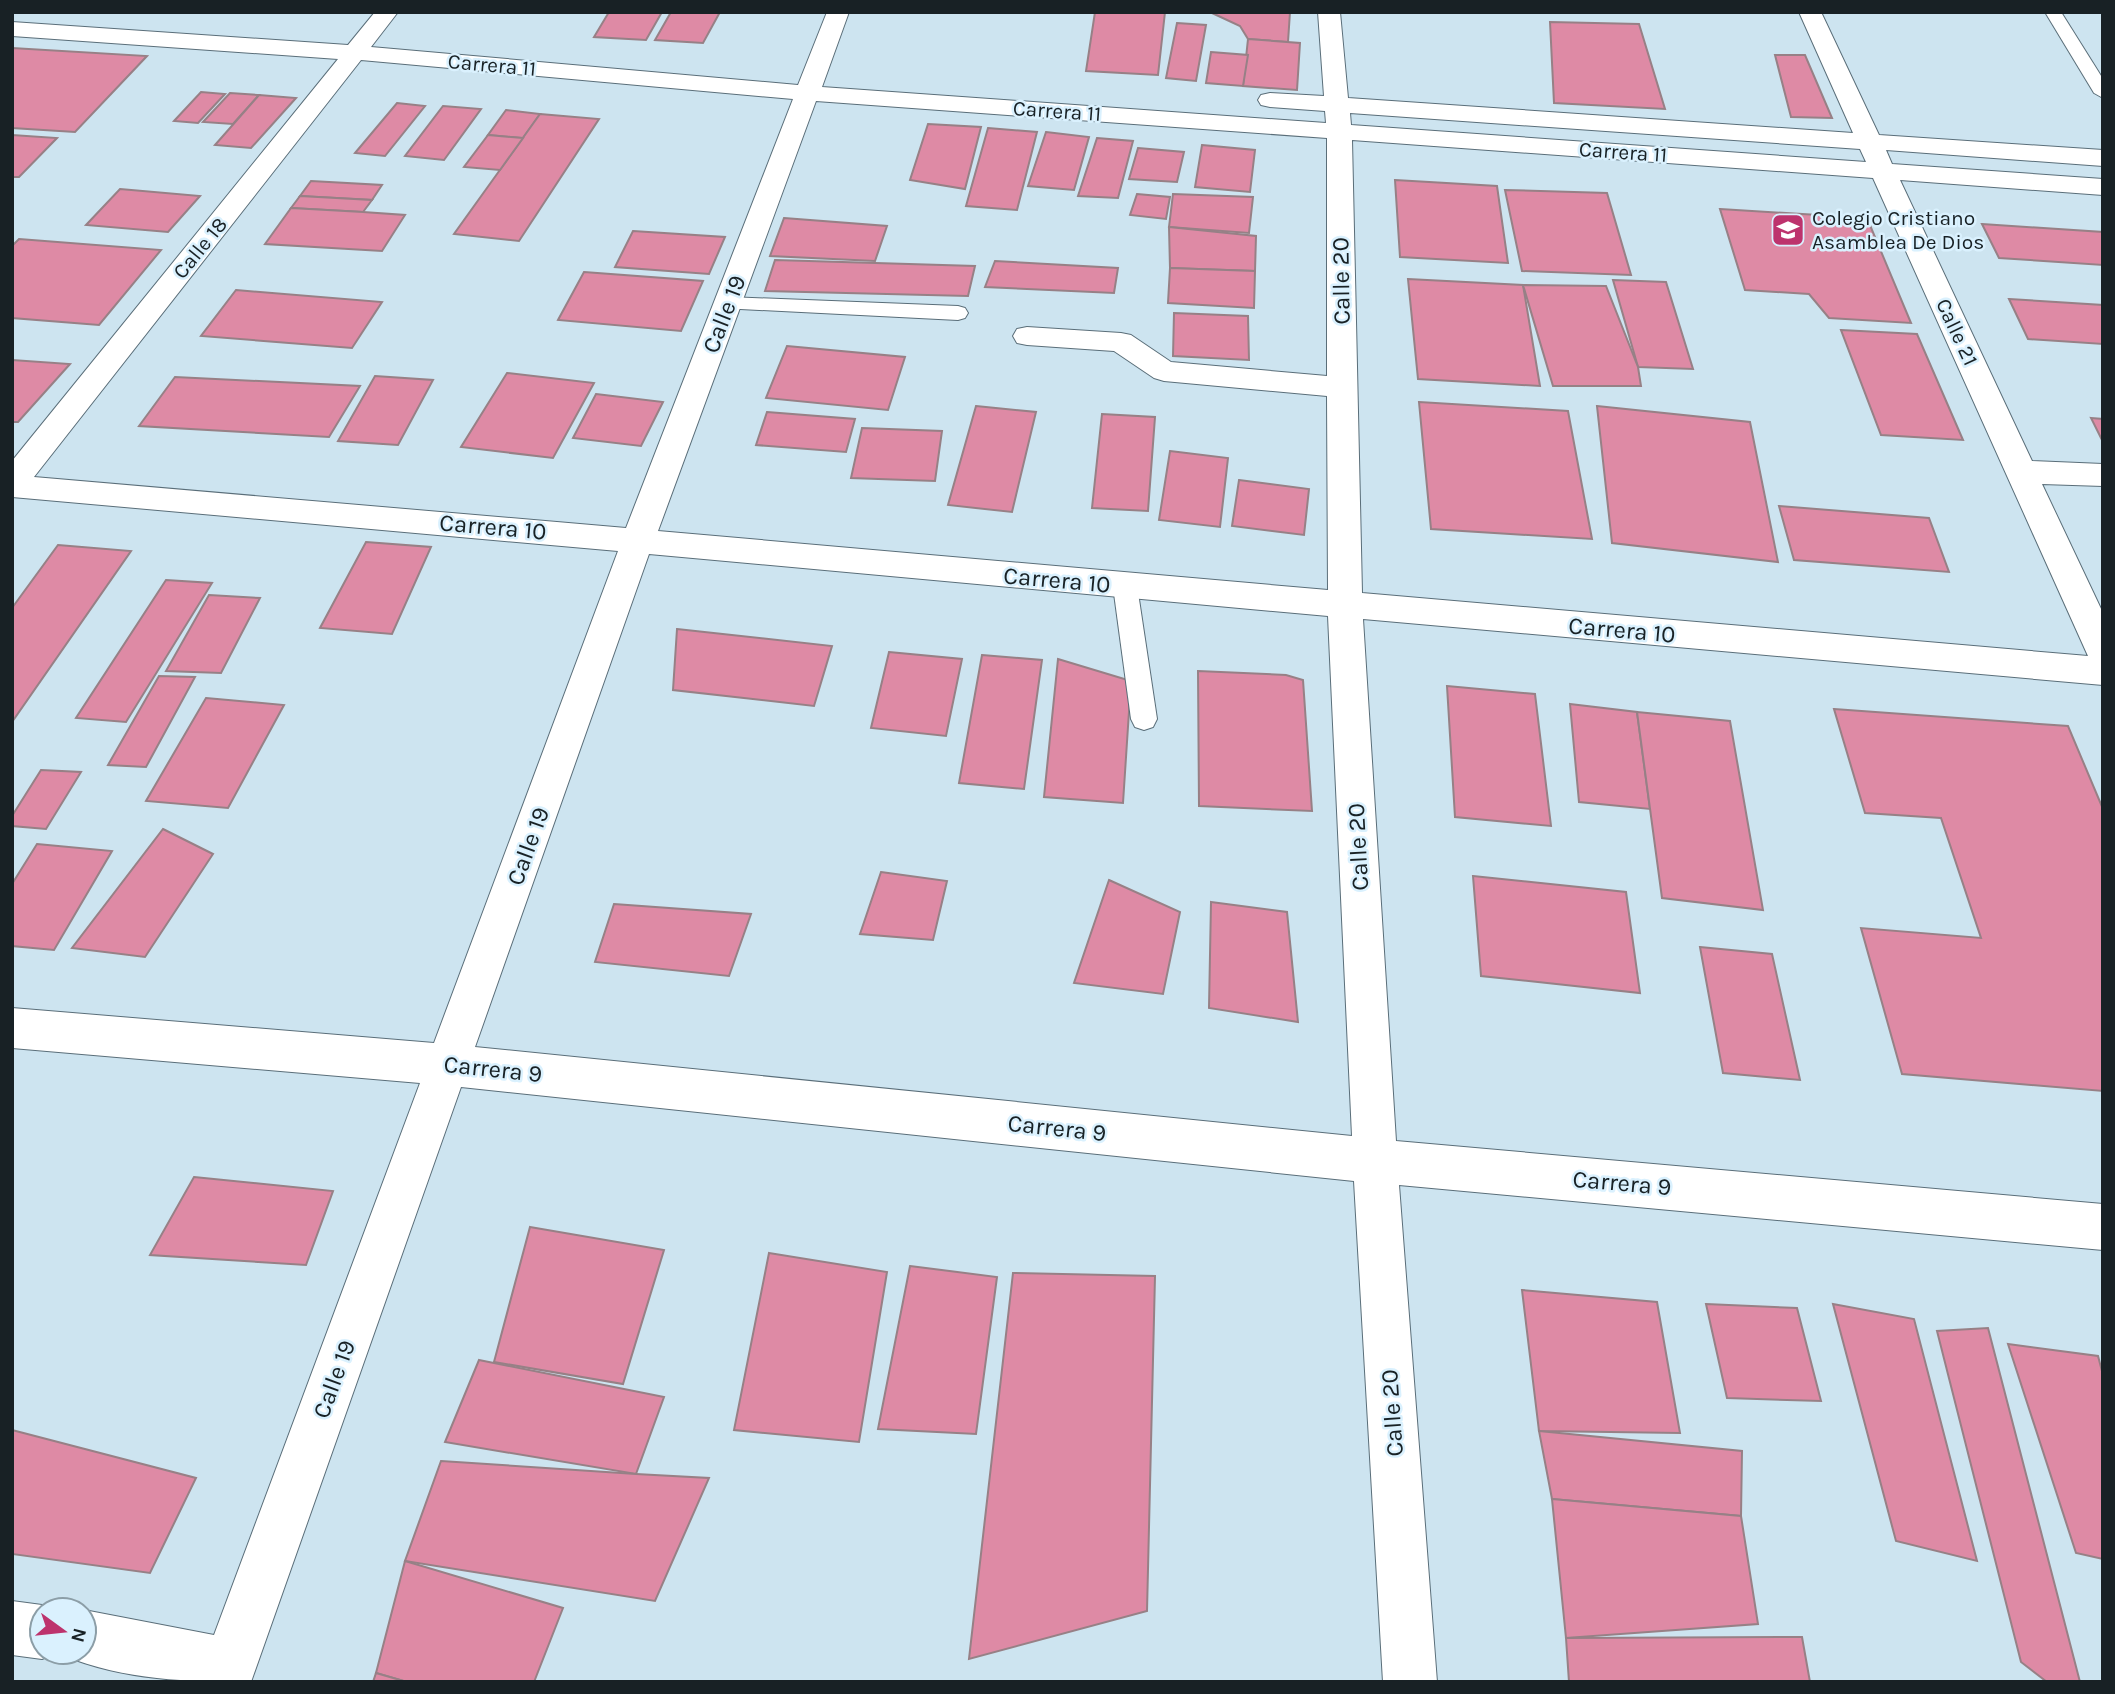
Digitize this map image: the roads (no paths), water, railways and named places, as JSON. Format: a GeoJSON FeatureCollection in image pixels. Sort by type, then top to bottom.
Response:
{"type":"FeatureCollection","features":[{"type":"Feature","properties":{"kind":"street","name":"Calle 18"},"geometry":{"type":"LineString","coordinates":[[12,484],[387,12]]}},
{"type":"Feature","properties":{"kind":"street","name":"Calle 19"},"geometry":{"type":"LineString","coordinates":[[227,1674],[638,540],[838,12]]}},
{"type":"Feature","properties":{"kind":"street","name":"Calle 20"},"geometry":{"type":"LineString","coordinates":[[1329,12],[1338,118],[1345,607],[1375,1161],[1410,1682]]}},
{"type":"Feature","properties":{"kind":"street","name":"Calle 21"},"geometry":{"type":"LineString","coordinates":[[1811,12],[2103,652]]}},
{"type":"Feature","properties":{"kind":"street","name":"Carrera 11"},"geometry":{"type":"LineString","coordinates":[[12,13],[363,45],[814,74],[1338,118],[1884,172],[2103,187]]}},
{"type":"Feature","properties":{"kind":"street","name":"Carrera 11"},"geometry":{"type":"LineString","coordinates":[[12,29],[680,59]]}},
{"type":"Feature","properties":{"kind":"street","name":"Carrera 11"},"geometry":{"type":"LineString","coordinates":[[1241,98],[1338,118],[1870,142],[2103,158]]}},
{"type":"Feature","properties":{"kind":"street"},"geometry":{"type":"LineString","coordinates":[[1027,336],[1121,342],[1164,371],[1342,387]]}},
{"type":"Feature","properties":{"kind":"street"},"geometry":{"type":"LineString","coordinates":[[2021,472],[2103,475]]}},
{"type":"Feature","properties":{"kind":"street","name":"Carrera 10"},"geometry":{"type":"LineString","coordinates":[[12,484],[1345,607],[2103,671]]}},
{"type":"Feature","properties":{"kind":"street","name":"Carrera 9"},"geometry":{"type":"LineString","coordinates":[[12,1028],[449,1065],[1375,1161],[2103,1227]]}},
{"type":"Feature","properties":{"kind":"street"},"geometry":{"type":"LineString","coordinates":[[98,1641],[227,1674]]}},
{"type":"Feature","properties":{"kind":"lane"},"geometry":{"type":"LineString","coordinates":[[2053,12],[2103,93]]}},
{"type":"Feature","properties":{"kind":"lane"},"geometry":{"type":"LineString","coordinates":[[728,303],[958,313]]}},
{"type":"Feature","properties":{"kind":"lane"},"geometry":{"type":"LineString","coordinates":[[1125,586],[1144,719]]}},
{"type":"Feature","properties":{"kind":"place","name":"Colegio Cristiano Asamblea De Dios"},"geometry":{"type":"Point","coordinates":[1788,230]}}]}
